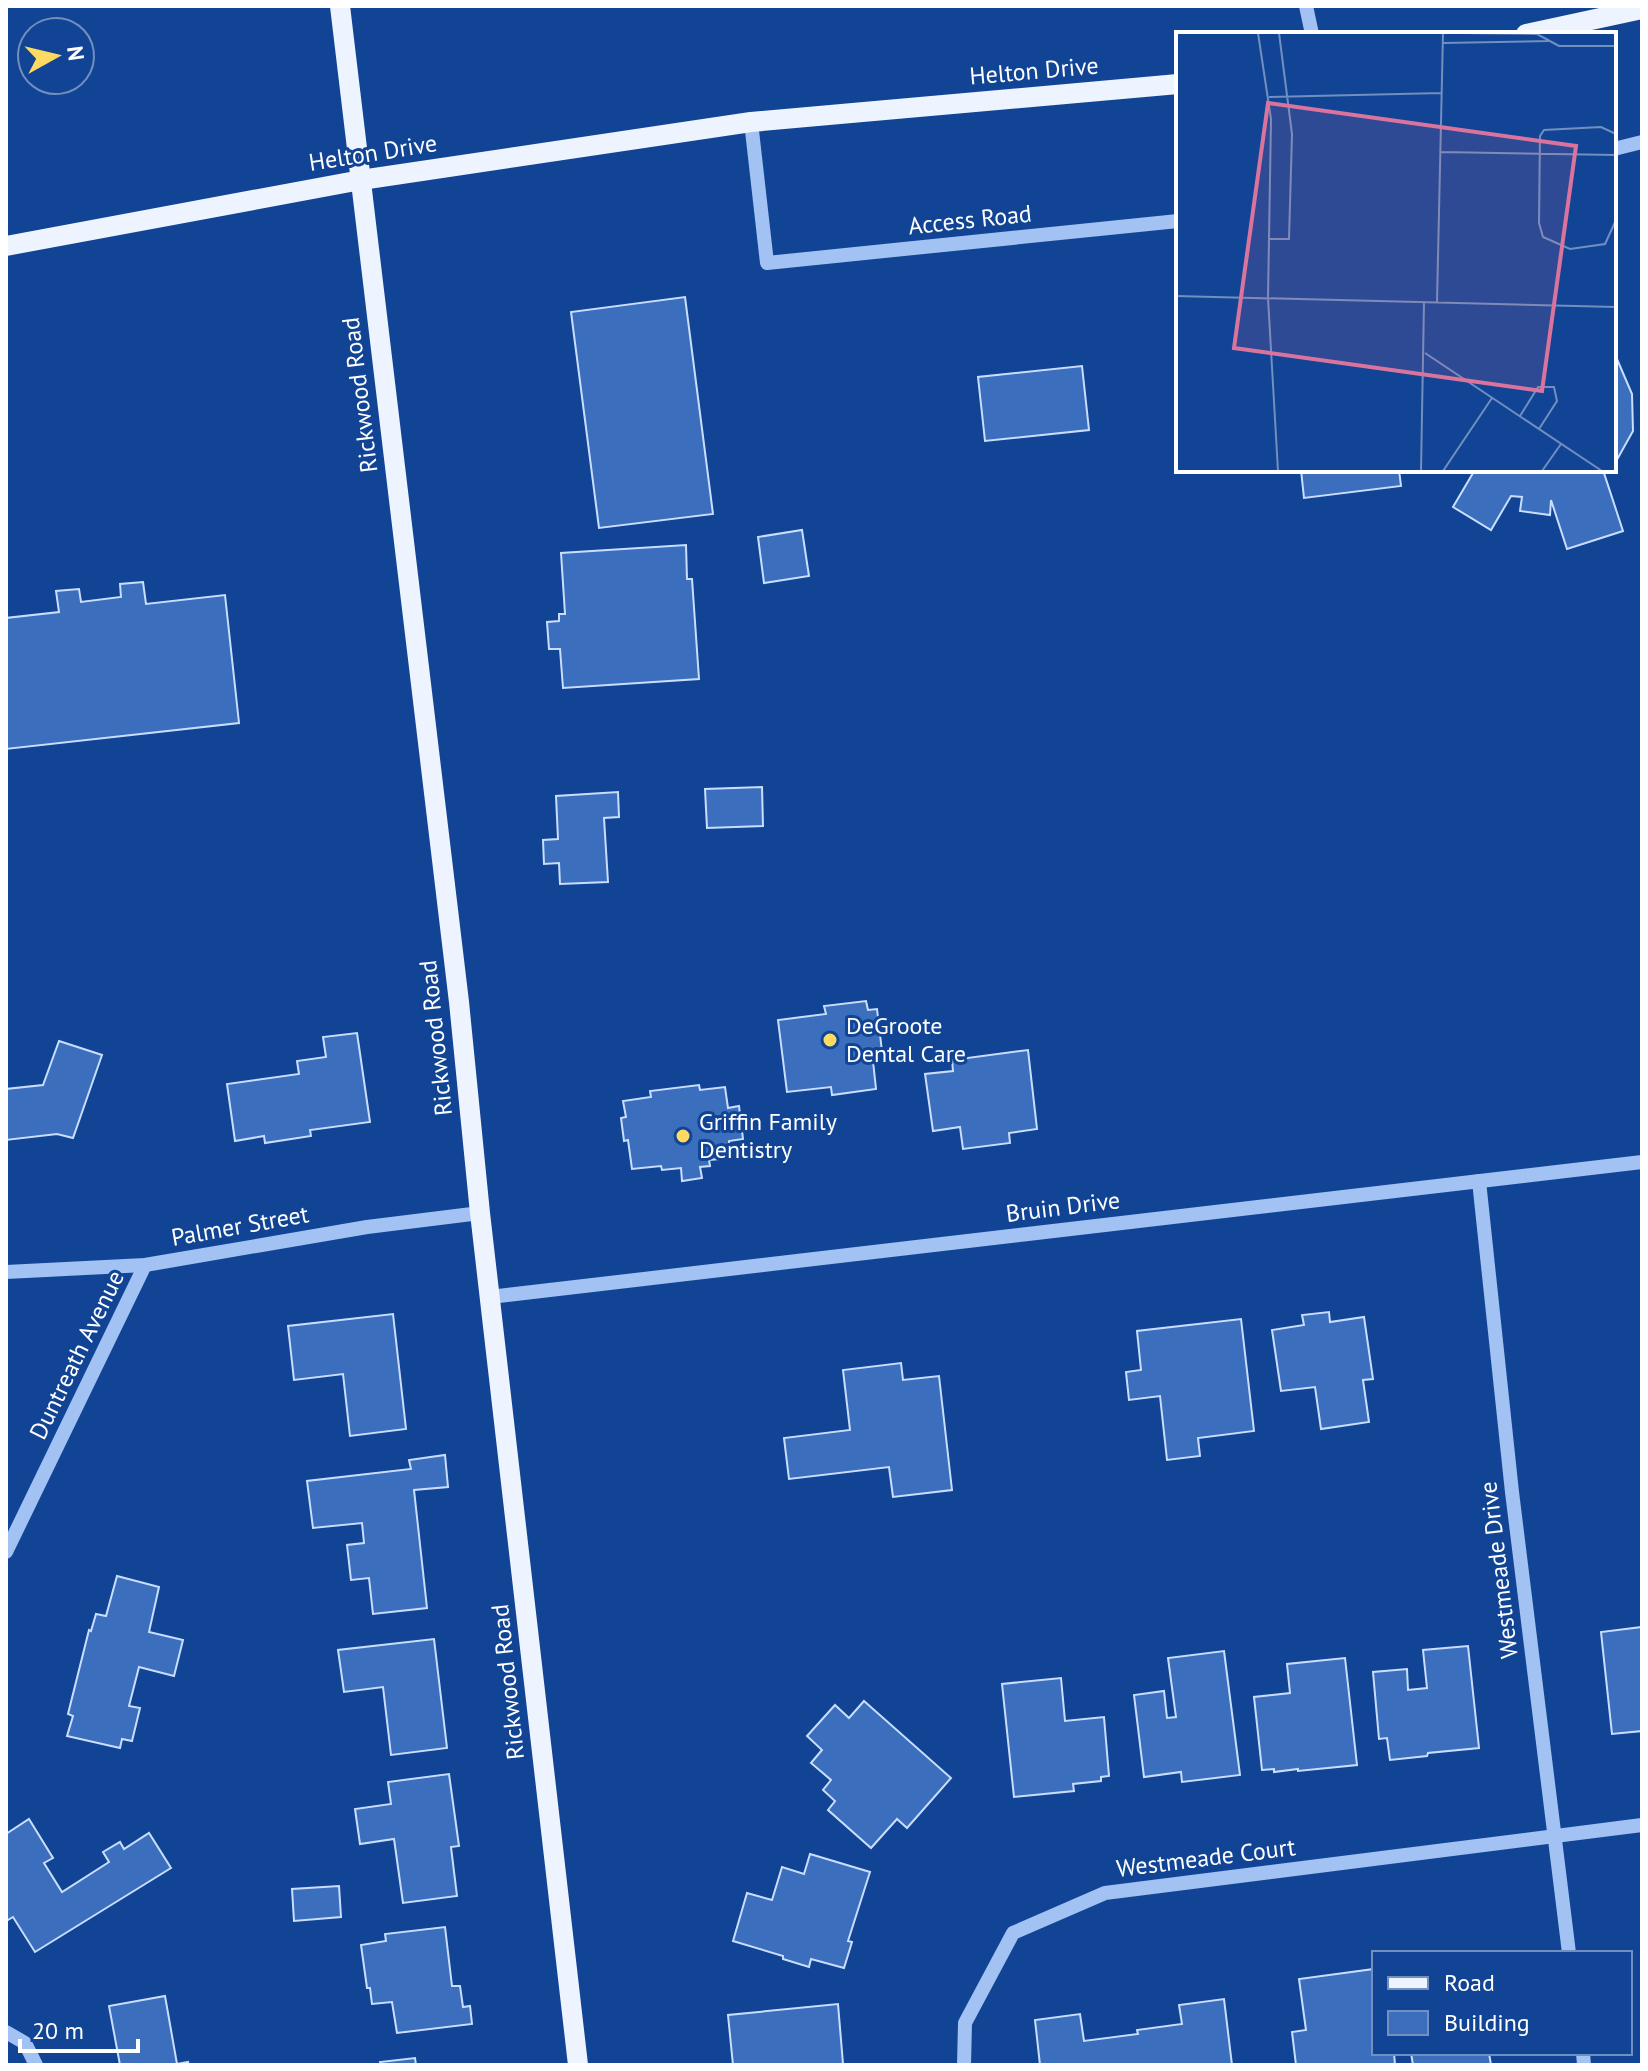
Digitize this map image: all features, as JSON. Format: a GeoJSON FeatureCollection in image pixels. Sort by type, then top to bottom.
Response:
{"type":"FeatureCollection","features":[{"type":"Feature","properties":{"kind":"main road","name":"Rickwood Road"},"geometry":{"type":"LineString","coordinates":[[340,6],[455,970],[578,2065]]}},
{"type":"Feature","properties":{"kind":"main road"},"geometry":{"type":"LineString","coordinates":[[1535,32],[1642,9]]}},
{"type":"Feature","properties":{"kind":"main road","name":"Helton Drive"},"geometry":{"type":"LineString","coordinates":[[6,246],[361,180],[751,122],[1176,84]]}},
{"type":"Feature","properties":{"kind":"street"},"geometry":{"type":"LineString","coordinates":[[1306,6],[1312,32]]}},
{"type":"Feature","properties":{"kind":"street","name":"Access Road"},"geometry":{"type":"LineString","coordinates":[[751,122],[767,263],[1176,221]]}},
{"type":"Feature","properties":{"kind":"street"},"geometry":{"type":"LineString","coordinates":[[1616,148],[1642,142]]}},
{"type":"Feature","properties":{"kind":"street","name":"Bruin Drive"},"geometry":{"type":"LineString","coordinates":[[490,1297],[1642,1162]]}},
{"type":"Feature","properties":{"kind":"street","name":"Westmeade Drive"},"geometry":{"type":"LineString","coordinates":[[1479,1181],[1512,1492],[1569,1951]]}},
{"type":"Feature","properties":{"kind":"street","name":"Palmer Street"},"geometry":{"type":"LineString","coordinates":[[6,1272],[145,1265],[367,1227],[480,1213]]}},
{"type":"Feature","properties":{"kind":"street","name":"Duntreath Avenue"},"geometry":{"type":"LineString","coordinates":[[6,1552],[145,1265]]}},
{"type":"Feature","properties":{"kind":"street","name":"Westmeade Court"},"geometry":{"type":"LineString","coordinates":[[964,2065],[965,2023],[1013,1933],[1105,1893],[1642,1825]]}},
{"type":"Feature","properties":{"kind":"street"},"geometry":{"type":"LineString","coordinates":[[6,2032],[25,2043],[36,2065]]}},
{"type":"Feature","properties":{"kind":"building"},"geometry":{"type":"Polygon","coordinates":[[[685,297],[713,514],[599,528],[571,312],[685,297]]]}},
{"type":"Feature","properties":{"kind":"building"},"geometry":{"type":"Polygon","coordinates":[[[1616,357],[1632,394],[1633,431],[1616,461],[1616,357]]]}},
{"type":"Feature","properties":{"kind":"building"},"geometry":{"type":"Polygon","coordinates":[[[1082,366],[1089,430],[985,441],[978,377],[1082,366]]]}},
{"type":"Feature","properties":{"kind":"building"},"geometry":{"type":"Polygon","coordinates":[[[1301,472],[1399,472],[1401,486],[1304,498],[1301,472]]]}},
{"type":"Feature","properties":{"kind":"building"},"geometry":{"type":"Polygon","coordinates":[[[1605,472],[1623,531],[1567,549],[1551,500],[1550,515],[1520,511],[1522,497],[1511,496],[1491,530],[1453,507],[1473,473],[1605,472]]]}},
{"type":"Feature","properties":{"kind":"building"},"geometry":{"type":"Polygon","coordinates":[[[802,530],[809,576],[764,583],[758,537],[802,530]]]}},
{"type":"Feature","properties":{"kind":"building"},"geometry":{"type":"Polygon","coordinates":[[[686,545],[687,579],[692,579],[699,679],[563,688],[560,649],[549,649],[547,622],[559,621],[559,614],[565,614],[561,553],[686,545]]]}},
{"type":"Feature","properties":{"kind":"building"},"geometry":{"type":"Polygon","coordinates":[[[143,582],[146,604],[225,595],[239,723],[6,749],[6,618],[59,612],[56,591],[79,589],[81,602],[121,597],[120,584],[143,582]]]}},
{"type":"Feature","properties":{"kind":"building"},"geometry":{"type":"Polygon","coordinates":[[[762,787],[763,826],[707,828],[705,789],[762,787]]]}},
{"type":"Feature","properties":{"kind":"building"},"geometry":{"type":"Polygon","coordinates":[[[618,792],[619,817],[604,818],[608,882],[560,884],[559,863],[544,864],[543,840],[558,839],[556,796],[618,792]]]}},
{"type":"Feature","properties":{"kind":"building","name":"DeGroote Dental Care"},"geometry":{"type":"Polygon","coordinates":[[[866,1001],[868,1010],[877,1009],[883,1060],[873,1061],[876,1089],[832,1095],[831,1087],[787,1092],[778,1020],[826,1014],[824,1006],[866,1001]]]}},
{"type":"Feature","properties":{"kind":"building"},"geometry":{"type":"Polygon","coordinates":[[[357,1033],[370,1122],[310,1130],[311,1136],[265,1143],[264,1136],[235,1141],[227,1084],[299,1074],[297,1061],[326,1057],[323,1037],[357,1033]]]}},
{"type":"Feature","properties":{"kind":"building"},"geometry":{"type":"Polygon","coordinates":[[[59,1041],[102,1055],[73,1138],[57,1134],[6,1140],[6,1089],[43,1085],[59,1041]]]}},
{"type":"Feature","properties":{"kind":"building"},"geometry":{"type":"Polygon","coordinates":[[[1028,1050],[1037,1129],[1009,1133],[1010,1143],[963,1149],[960,1127],[933,1131],[925,1074],[953,1071],[952,1060],[1028,1050]]]}},
{"type":"Feature","properties":{"kind":"building","name":"Griffin Family Dentistry"},"geometry":{"type":"Polygon","coordinates":[[[699,1085],[700,1090],[725,1087],[728,1108],[739,1106],[743,1139],[729,1141],[730,1158],[709,1160],[710,1166],[700,1167],[702,1178],[682,1181],[681,1168],[662,1170],[661,1166],[632,1169],[628,1140],[624,1141],[621,1118],[626,1117],[623,1101],[651,1097],[650,1091],[699,1085]]]}},
{"type":"Feature","properties":{"kind":"building"},"geometry":{"type":"Polygon","coordinates":[[[1329,1312],[1330,1322],[1364,1317],[1373,1379],[1363,1380],[1369,1422],[1321,1429],[1315,1387],[1281,1391],[1272,1330],[1304,1325],[1302,1315],[1329,1312]]]}},
{"type":"Feature","properties":{"kind":"building"},"geometry":{"type":"Polygon","coordinates":[[[393,1314],[406,1429],[350,1436],[343,1374],[294,1380],[288,1326],[393,1314]]]}},
{"type":"Feature","properties":{"kind":"building"},"geometry":{"type":"Polygon","coordinates":[[[1241,1319],[1254,1431],[1198,1438],[1200,1456],[1167,1460],[1160,1396],[1129,1400],[1126,1372],[1141,1370],[1137,1331],[1241,1319]]]}},
{"type":"Feature","properties":{"kind":"building"},"geometry":{"type":"Polygon","coordinates":[[[901,1363],[903,1380],[939,1376],[952,1490],[893,1497],[889,1467],[789,1479],[784,1438],[850,1430],[843,1370],[901,1363]]]}},
{"type":"Feature","properties":{"kind":"building"},"geometry":{"type":"Polygon","coordinates":[[[445,1455],[448,1487],[414,1490],[427,1608],[373,1614],[369,1578],[351,1580],[347,1545],[364,1543],[362,1523],[313,1528],[307,1481],[411,1469],[409,1460],[445,1455]]]}},
{"type":"Feature","properties":{"kind":"building"},"geometry":{"type":"Polygon","coordinates":[[[117,1576],[159,1587],[149,1632],[183,1640],[174,1676],[139,1667],[129,1706],[140,1708],[132,1741],[122,1739],[120,1748],[67,1736],[73,1716],[68,1714],[89,1630],[96,1614],[106,1616],[117,1576]]]}},
{"type":"Feature","properties":{"kind":"building"},"geometry":{"type":"Polygon","coordinates":[[[1642,1627],[1642,1731],[1612,1734],[1601,1632],[1642,1627]]]}},
{"type":"Feature","properties":{"kind":"building"},"geometry":{"type":"Polygon","coordinates":[[[434,1639],[447,1748],[391,1755],[383,1687],[344,1692],[338,1650],[434,1639]]]}},
{"type":"Feature","properties":{"kind":"building"},"geometry":{"type":"Polygon","coordinates":[[[1468,1646],[1479,1748],[1390,1760],[1387,1738],[1379,1739],[1373,1672],[1407,1669],[1408,1690],[1427,1688],[1423,1650],[1468,1646]]]}},
{"type":"Feature","properties":{"kind":"building"},"geometry":{"type":"Polygon","coordinates":[[[1224,1651],[1240,1775],[1182,1782],[1181,1772],[1144,1777],[1134,1695],[1164,1691],[1167,1718],[1176,1717],[1168,1658],[1224,1651]]]}},
{"type":"Feature","properties":{"kind":"building"},"geometry":{"type":"Polygon","coordinates":[[[1345,1658],[1357,1765],[1298,1771],[1262,1770],[1254,1697],[1290,1693],[1287,1664],[1345,1658]]]}},
{"type":"Feature","properties":{"kind":"building"},"geometry":{"type":"Polygon","coordinates":[[[1061,1678],[1065,1721],[1104,1717],[1109,1776],[1101,1777],[1101,1781],[1073,1784],[1074,1791],[1014,1797],[1002,1684],[1061,1678]]]}},
{"type":"Feature","properties":{"kind":"building"},"geometry":{"type":"Polygon","coordinates":[[[864,1701],[951,1778],[907,1828],[897,1819],[871,1848],[828,1810],[835,1801],[823,1790],[831,1780],[811,1763],[822,1750],[807,1736],[835,1705],[849,1718],[864,1701]]]}},
{"type":"Feature","properties":{"kind":"building"},"geometry":{"type":"Polygon","coordinates":[[[449,1774],[459,1846],[451,1847],[457,1896],[403,1903],[394,1839],[360,1844],[355,1809],[391,1804],[388,1782],[449,1774]]]}},
{"type":"Feature","properties":{"kind":"building"},"geometry":{"type":"Polygon","coordinates":[[[29,1819],[53,1858],[44,1863],[62,1892],[109,1862],[103,1852],[120,1842],[124,1849],[149,1833],[171,1868],[35,1952],[13,1917],[8,1920],[6,1917],[6,1834],[29,1819]]]}},
{"type":"Feature","properties":{"kind":"building"},"geometry":{"type":"Polygon","coordinates":[[[810,1854],[870,1872],[848,1941],[852,1942],[844,1968],[811,1959],[809,1967],[733,1941],[747,1893],[772,1900],[782,1867],[804,1874],[810,1854]]]}},
{"type":"Feature","properties":{"kind":"building"},"geometry":{"type":"Polygon","coordinates":[[[339,1886],[341,1917],[294,1921],[292,1889],[339,1886]]]}},
{"type":"Feature","properties":{"kind":"building"},"geometry":{"type":"Polygon","coordinates":[[[445,1927],[452,1986],[460,1986],[463,2007],[470,2006],[472,2024],[397,2033],[392,2002],[372,2004],[361,1945],[386,1941],[385,1934],[445,1927]]]}},
{"type":"Feature","properties":{"kind":"building"},"geometry":{"type":"Polygon","coordinates":[[[1372,1969],[1372,2055],[1394,2055],[1395,2065],[1296,2065],[1292,2032],[1306,2030],[1299,1979],[1372,1969]]]}},
{"type":"Feature","properties":{"kind":"building"},"geometry":{"type":"Polygon","coordinates":[[[165,1996],[177,2064],[188,2062],[189,2065],[120,2065],[109,2006],[165,1996]]]}},
{"type":"Feature","properties":{"kind":"building"},"geometry":{"type":"Polygon","coordinates":[[[1224,1999],[1232,2065],[1040,2065],[1035,2020],[1080,2014],[1084,2041],[1182,2024],[1179,2005],[1224,1999]]]}},
{"type":"Feature","properties":{"kind":"building"},"geometry":{"type":"Polygon","coordinates":[[[838,2004],[843,2064],[733,2065],[728,2015],[838,2004]]]}},
{"type":"Feature","properties":{"kind":"building"},"geometry":{"type":"Polygon","coordinates":[[[1411,2055],[1489,2055],[1491,2065],[1413,2065],[1411,2055]]]}},
{"type":"Feature","properties":{"kind":"building"},"geometry":{"type":"Polygon","coordinates":[[[415,2058],[416,2065],[381,2065],[380,2062],[415,2058]]]}},
{"type":"Feature","properties":{"kind":"place","name":"DeGroote Dental Care"},"geometry":{"type":"Point","coordinates":[830,1040]}},
{"type":"Feature","properties":{"kind":"place","name":"Griffin Family Dentistry"},"geometry":{"type":"Point","coordinates":[683,1136]}}]}
